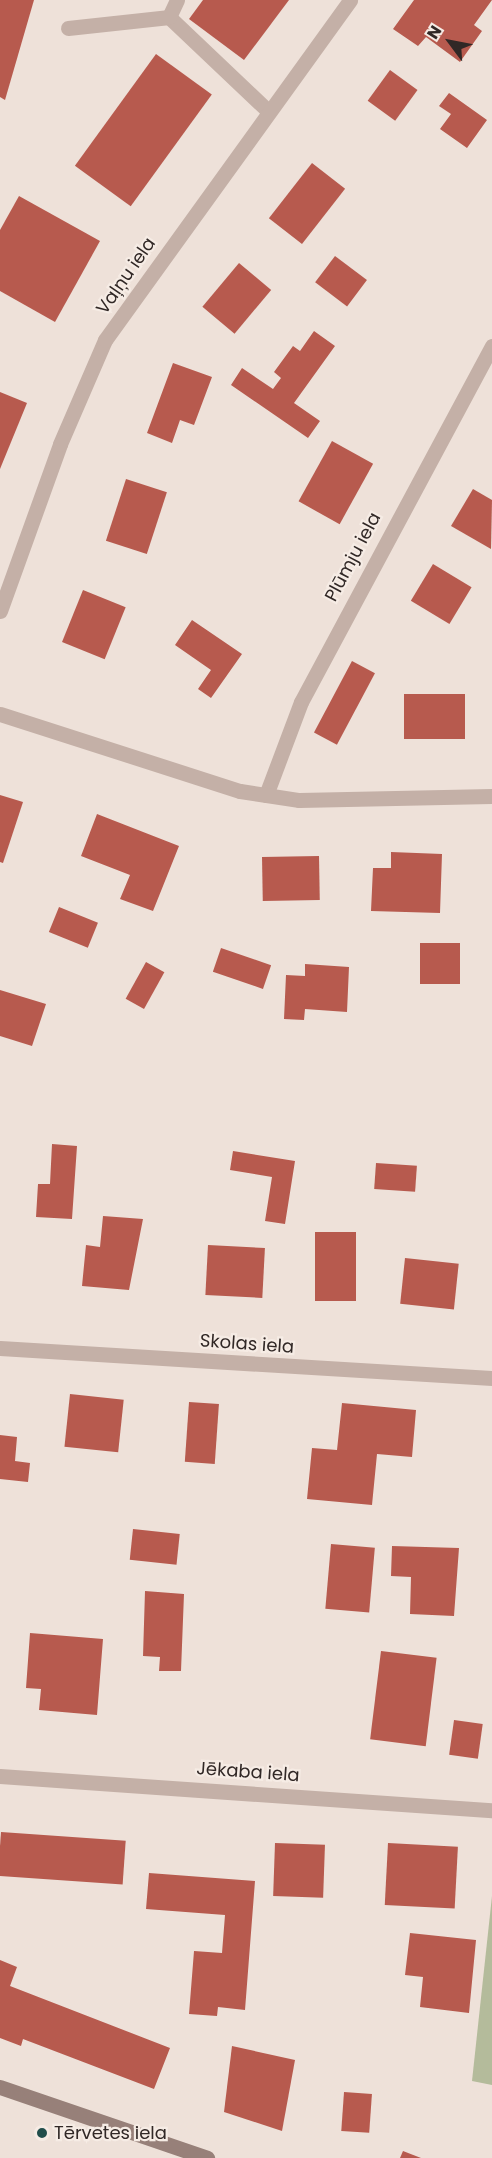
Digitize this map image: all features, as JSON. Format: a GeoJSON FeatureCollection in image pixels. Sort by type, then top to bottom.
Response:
{"type":"FeatureCollection","features":[{"type":"Feature","properties":{"kind":"main road"},"geometry":{"type":"LineString","coordinates":[[0,2087],[207,2158]]}},
{"type":"Feature","properties":{"kind":"street"},"geometry":{"type":"LineString","coordinates":[[169,16],[177,0]]}},
{"type":"Feature","properties":{"kind":"street","name":"Vaļņu iela"},"geometry":{"type":"LineString","coordinates":[[0,611],[60,444],[105,340],[267,110],[350,0]]}},
{"type":"Feature","properties":{"kind":"street"},"geometry":{"type":"LineString","coordinates":[[68,28],[169,16]]}},
{"type":"Feature","properties":{"kind":"street"},"geometry":{"type":"LineString","coordinates":[[169,16],[267,110]]}},
{"type":"Feature","properties":{"kind":"street","name":"Plūmju iela"},"geometry":{"type":"LineString","coordinates":[[266,795],[301,702],[492,346]]}},
{"type":"Feature","properties":{"kind":"street"},"geometry":{"type":"LineString","coordinates":[[0,714],[198,780],[266,795],[299,800],[492,796]]}},
{"type":"Feature","properties":{"kind":"street","name":"Skolas iela"},"geometry":{"type":"LineString","coordinates":[[0,1348],[492,1378]]}},
{"type":"Feature","properties":{"kind":"street","name":"Jēkaba iela"},"geometry":{"type":"LineString","coordinates":[[0,1776],[492,1810]]}},
{"type":"Feature","properties":{"kind":"green space"},"geometry":{"type":"Polygon","coordinates":[[[492,1896],[492,2085],[472,2081],[492,1896]]]}},
{"type":"Feature","properties":{"kind":"building"},"geometry":{"type":"Polygon","coordinates":[[[0,0],[34,0],[5,100],[0,97],[0,0]]]}},
{"type":"Feature","properties":{"kind":"building"},"geometry":{"type":"Polygon","coordinates":[[[203,0],[289,0],[244,60],[189,19],[203,0]]]}},
{"type":"Feature","properties":{"kind":"building"},"geometry":{"type":"Polygon","coordinates":[[[414,0],[492,0],[474,25],[482,31],[460,62],[426,37],[418,46],[393,29],[414,0]]]}},
{"type":"Feature","properties":{"kind":"building"},"geometry":{"type":"Polygon","coordinates":[[[156,54],[212,95],[131,206],[75,166],[156,54]]]}},
{"type":"Feature","properties":{"kind":"building"},"geometry":{"type":"Polygon","coordinates":[[[390,70],[418,90],[395,121],[368,101],[390,70]]]}},
{"type":"Feature","properties":{"kind":"building"},"geometry":{"type":"Polygon","coordinates":[[[449,93],[487,120],[467,148],[440,129],[451,114],[439,106],[449,93]]]}},
{"type":"Feature","properties":{"kind":"building"},"geometry":{"type":"Polygon","coordinates":[[[312,163],[345,189],[302,244],[269,218],[312,163]]]}},
{"type":"Feature","properties":{"kind":"building"},"geometry":{"type":"Polygon","coordinates":[[[19,196],[100,241],[55,322],[0,291],[0,230],[19,196]]]}},
{"type":"Feature","properties":{"kind":"building"},"geometry":{"type":"Polygon","coordinates":[[[335,256],[367,280],[347,306],[315,282],[335,256]]]}},
{"type":"Feature","properties":{"kind":"building"},"geometry":{"type":"Polygon","coordinates":[[[239,263],[271,290],[235,334],[202,307],[239,263]]]}},
{"type":"Feature","properties":{"kind":"building"},"geometry":{"type":"Polygon","coordinates":[[[314,331],[335,346],[294,403],[320,421],[308,438],[231,385],[242,368],[273,389],[281,378],[274,372],[293,346],[300,351],[314,331]]]}},
{"type":"Feature","properties":{"kind":"building"},"geometry":{"type":"Polygon","coordinates":[[[173,363],[212,377],[194,425],[180,420],[172,443],[147,433],[173,363]]]}},
{"type":"Feature","properties":{"kind":"building"},"geometry":{"type":"Polygon","coordinates":[[[0,392],[27,403],[0,469],[0,392]]]}},
{"type":"Feature","properties":{"kind":"building"},"geometry":{"type":"Polygon","coordinates":[[[332,441],[373,464],[340,524],[299,501],[332,441]]]}},
{"type":"Feature","properties":{"kind":"building"},"geometry":{"type":"Polygon","coordinates":[[[126,479],[167,492],[147,554],[106,541],[126,479]]]}},
{"type":"Feature","properties":{"kind":"building"},"geometry":{"type":"Polygon","coordinates":[[[473,489],[492,500],[491,549],[451,526],[473,489]]]}},
{"type":"Feature","properties":{"kind":"building"},"geometry":{"type":"Polygon","coordinates":[[[433,564],[472,587],[449,624],[411,601],[433,564]]]}},
{"type":"Feature","properties":{"kind":"building"},"geometry":{"type":"Polygon","coordinates":[[[83,590],[126,607],[105,659],[62,642],[83,590]]]}},
{"type":"Feature","properties":{"kind":"building"},"geometry":{"type":"Polygon","coordinates":[[[192,620],[242,654],[211,698],[198,689],[211,670],[175,645],[192,620]]]}},
{"type":"Feature","properties":{"kind":"building"},"geometry":{"type":"Polygon","coordinates":[[[352,661],[375,673],[337,745],[314,733],[352,661]]]}},
{"type":"Feature","properties":{"kind":"building"},"geometry":{"type":"Polygon","coordinates":[[[404,694],[465,694],[465,739],[404,739],[404,694]]]}},
{"type":"Feature","properties":{"kind":"building"},"geometry":{"type":"Polygon","coordinates":[[[0,795],[23,802],[3,863],[0,862],[0,795]]]}},
{"type":"Feature","properties":{"kind":"building"},"geometry":{"type":"Polygon","coordinates":[[[97,814],[179,846],[153,911],[120,899],[130,875],[81,856],[97,814]]]}},
{"type":"Feature","properties":{"kind":"building"},"geometry":{"type":"Polygon","coordinates":[[[391,852],[442,854],[440,913],[371,911],[373,868],[391,868],[391,852]]]}},
{"type":"Feature","properties":{"kind":"building"},"geometry":{"type":"Polygon","coordinates":[[[319,856],[320,900],[263,901],[262,857],[319,856]]]}},
{"type":"Feature","properties":{"kind":"building"},"geometry":{"type":"Polygon","coordinates":[[[59,907],[98,923],[88,948],[49,932],[59,907]]]}},
{"type":"Feature","properties":{"kind":"building"},"geometry":{"type":"Polygon","coordinates":[[[420,943],[460,943],[460,984],[420,984],[420,943]]]}},
{"type":"Feature","properties":{"kind":"building"},"geometry":{"type":"Polygon","coordinates":[[[221,948],[271,965],[263,989],[213,972],[221,948]]]}},
{"type":"Feature","properties":{"kind":"building"},"geometry":{"type":"Polygon","coordinates":[[[146,962],[164,972],[144,1009],[126,999],[146,962]]]}},
{"type":"Feature","properties":{"kind":"building"},"geometry":{"type":"Polygon","coordinates":[[[305,964],[349,967],[347,1012],[305,1009],[304,1020],[284,1019],[286,975],[305,976],[305,964]]]}},
{"type":"Feature","properties":{"kind":"building"},"geometry":{"type":"Polygon","coordinates":[[[0,990],[46,1004],[32,1046],[0,1036],[0,990]]]}},
{"type":"Feature","properties":{"kind":"building"},"geometry":{"type":"Polygon","coordinates":[[[52,1144],[77,1146],[72,1219],[36,1217],[38,1184],[50,1184],[52,1144]]]}},
{"type":"Feature","properties":{"kind":"building"},"geometry":{"type":"Polygon","coordinates":[[[233,1151],[295,1161],[285,1224],[265,1221],[272,1177],[230,1170],[233,1151]]]}},
{"type":"Feature","properties":{"kind":"building"},"geometry":{"type":"Polygon","coordinates":[[[376,1163],[417,1166],[415,1192],[374,1189],[376,1163]]]}},
{"type":"Feature","properties":{"kind":"building"},"geometry":{"type":"Polygon","coordinates":[[[103,1216],[143,1219],[129,1290],[82,1286],[86,1245],[100,1247],[103,1216]]]}},
{"type":"Feature","properties":{"kind":"building"},"geometry":{"type":"Polygon","coordinates":[[[315,1232],[356,1232],[356,1301],[315,1301],[315,1232]]]}},
{"type":"Feature","properties":{"kind":"building"},"geometry":{"type":"Polygon","coordinates":[[[208,1245],[265,1248],[262,1298],[205,1295],[208,1245]]]}},
{"type":"Feature","properties":{"kind":"building"},"geometry":{"type":"Polygon","coordinates":[[[405,1258],[459,1264],[454,1309],[400,1304],[405,1258]]]}},
{"type":"Feature","properties":{"kind":"building"},"geometry":{"type":"Polygon","coordinates":[[[70,1394],[124,1400],[118,1452],[64,1447],[70,1394]]]}},
{"type":"Feature","properties":{"kind":"building"},"geometry":{"type":"Polygon","coordinates":[[[189,1402],[219,1404],[215,1464],[185,1462],[189,1402]]]}},
{"type":"Feature","properties":{"kind":"building"},"geometry":{"type":"Polygon","coordinates":[[[342,1403],[416,1410],[412,1457],[377,1454],[372,1505],[307,1499],[312,1448],[337,1450],[342,1403]]]}},
{"type":"Feature","properties":{"kind":"building"},"geometry":{"type":"Polygon","coordinates":[[[0,1435],[17,1437],[15,1461],[30,1463],[28,1482],[0,1479],[0,1435]]]}},
{"type":"Feature","properties":{"kind":"building"},"geometry":{"type":"Polygon","coordinates":[[[133,1529],[180,1534],[177,1565],[130,1560],[133,1529]]]}},
{"type":"Feature","properties":{"kind":"building"},"geometry":{"type":"Polygon","coordinates":[[[331,1544],[375,1548],[369,1613],[325,1609],[331,1544]]]}},
{"type":"Feature","properties":{"kind":"building"},"geometry":{"type":"Polygon","coordinates":[[[392,1546],[459,1548],[454,1616],[410,1614],[411,1577],[391,1576],[392,1546]]]}},
{"type":"Feature","properties":{"kind":"building"},"geometry":{"type":"Polygon","coordinates":[[[145,1591],[184,1594],[181,1671],[159,1671],[160,1657],[143,1656],[145,1591]]]}},
{"type":"Feature","properties":{"kind":"building"},"geometry":{"type":"Polygon","coordinates":[[[30,1633],[103,1639],[97,1715],[39,1710],[41,1689],[26,1688],[30,1633]]]}},
{"type":"Feature","properties":{"kind":"building"},"geometry":{"type":"Polygon","coordinates":[[[381,1651],[437,1658],[426,1746],[370,1739],[381,1651]]]}},
{"type":"Feature","properties":{"kind":"building"},"geometry":{"type":"Polygon","coordinates":[[[454,1720],[483,1724],[478,1759],[449,1755],[454,1720]]]}},
{"type":"Feature","properties":{"kind":"building"},"geometry":{"type":"Polygon","coordinates":[[[1,1832],[126,1841],[123,1885],[0,1876],[1,1832]]]}},
{"type":"Feature","properties":{"kind":"building"},"geometry":{"type":"Polygon","coordinates":[[[275,1843],[325,1845],[323,1898],[273,1896],[275,1843]]]}},
{"type":"Feature","properties":{"kind":"building"},"geometry":{"type":"Polygon","coordinates":[[[388,1843],[458,1847],[455,1909],[385,1905],[388,1843]]]}},
{"type":"Feature","properties":{"kind":"building"},"geometry":{"type":"Polygon","coordinates":[[[149,1873],[255,1881],[245,2010],[218,2007],[217,2016],[189,2014],[194,1951],[222,1953],[225,1915],[146,1909],[149,1873]]]}},
{"type":"Feature","properties":{"kind":"building"},"geometry":{"type":"Polygon","coordinates":[[[410,1933],[476,1940],[469,2013],[420,2007],[423,1977],[405,1975],[410,1933]]]}},
{"type":"Feature","properties":{"kind":"building"},"geometry":{"type":"Polygon","coordinates":[[[0,1960],[17,1967],[10,1986],[170,2048],[154,2089],[23,2039],[21,2046],[0,2038],[0,1960]]]}},
{"type":"Feature","properties":{"kind":"building"},"geometry":{"type":"Polygon","coordinates":[[[232,2046],[295,2060],[282,2131],[224,2112],[232,2046]]]}},
{"type":"Feature","properties":{"kind":"building"},"geometry":{"type":"Polygon","coordinates":[[[344,2092],[372,2094],[369,2133],[341,2131],[344,2092]]]}},
{"type":"Feature","properties":{"kind":"building"},"geometry":{"type":"Polygon","coordinates":[[[403,2151],[421,2158],[400,2158],[403,2151]]]}},
{"type":"Feature","properties":{"kind":"place","name":"Tērvetes iela"},"geometry":{"type":"Point","coordinates":[42,2133]}}]}
